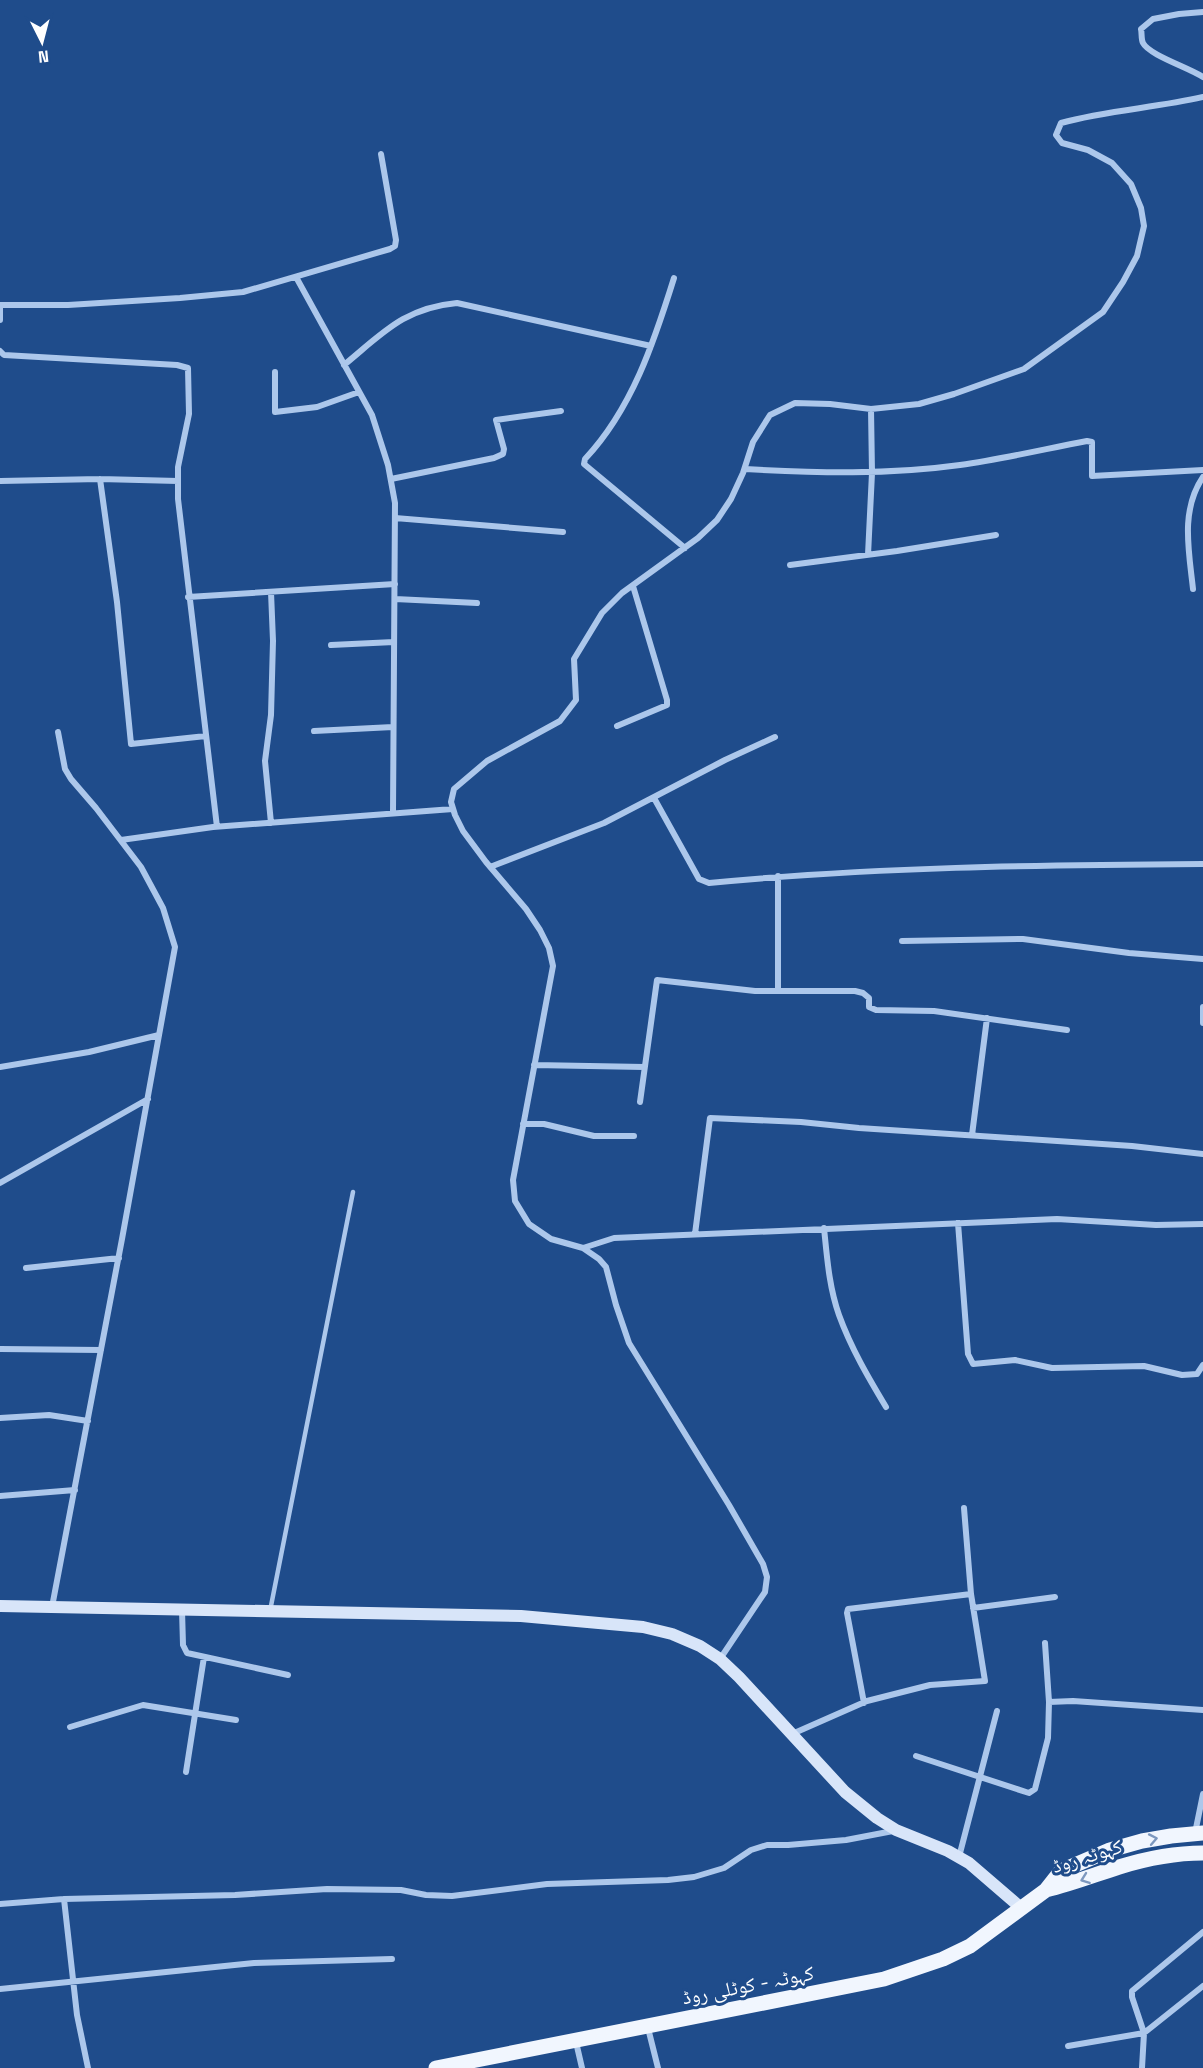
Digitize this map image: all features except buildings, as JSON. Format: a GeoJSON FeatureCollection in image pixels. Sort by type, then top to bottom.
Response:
{"type":"FeatureCollection","features":[{"type":"Feature","properties":{"kind":"main road"},"geometry":{"type":"LineString","coordinates":[[0,1606],[521,1616],[643,1627],[672,1634],[700,1646],[720,1659],[845,1792],[877,1818],[896,1830],[969,1863],[1020,1907]]}},
{"type":"Feature","properties":{"kind":"main road","name":"کہوٹہ روڈ"},"geometry":{"type":"LineString","coordinates":[[1046,1890],[1061,1871],[1102,1854],[1142,1841],[1199,1833]]}},
{"type":"Feature","properties":{"kind":"main road","name":"کہوٹہ روڈ"},"geometry":{"type":"LineString","coordinates":[[1046,1890],[1069,1885],[1146,1860],[1203,1853]]}},
{"type":"Feature","properties":{"kind":"main road","name":"کہوٹہ - کوٹلی روڈ"},"geometry":{"type":"LineString","coordinates":[[436,2068],[501,2059],[576,2041],[884,1978],[915,1969],[970,1946],[1046,1890]]}},
{"type":"Feature","properties":{"kind":"street"},"geometry":{"type":"LineString","coordinates":[[1203,12],[1154,19],[1142,29],[1142,42],[1148,49],[1173,63],[1192,69],[1203,77]]}},
{"type":"Feature","properties":{"kind":"street"},"geometry":{"type":"LineString","coordinates":[[720,1659],[765,1592],[767,1577],[763,1564],[729,1505],[629,1343],[606,1267],[583,1248],[551,1239],[530,1224],[520,1212],[515,1201],[513,1180],[552,966],[549,948],[540,930],[526,909],[463,831],[451,802],[454,789],[487,761],[560,721],[576,700],[574,659],[602,613],[633,586],[698,538],[717,520],[731,499],[745,469],[753,442],[770,415],[795,402],[871,409],[919,404],[954,394],[1024,369],[1103,312],[1137,256],[1144,226],[1141,208],[1131,184],[1112,163],[1088,150],[1062,143],[1056,135],[1061,123],[1203,97]]}},
{"type":"Feature","properties":{"kind":"street"},"geometry":{"type":"LineString","coordinates":[[0,320],[0,305],[68,305],[243,292],[390,249],[395,246],[396,240],[381,154]]}},
{"type":"Feature","properties":{"kind":"street"},"geometry":{"type":"LineString","coordinates":[[296,277],[372,415],[391,479],[395,503],[393,813]]}},
{"type":"Feature","properties":{"kind":"street"},"geometry":{"type":"LineString","coordinates":[[674,278],[651,346],[625,405],[585,459],[584,464],[685,548]]}},
{"type":"Feature","properties":{"kind":"street"},"geometry":{"type":"LineString","coordinates":[[344,365],[395,323],[417,311],[436,305],[457,303],[651,346]]}},
{"type":"Feature","properties":{"kind":"street"},"geometry":{"type":"LineString","coordinates":[[0,351],[4,355],[177,365],[188,368],[189,414],[178,467],[178,499],[217,827]]}},
{"type":"Feature","properties":{"kind":"street"},"geometry":{"type":"LineString","coordinates":[[275,372],[274,412],[317,407],[359,392]]}},
{"type":"Feature","properties":{"kind":"street"},"geometry":{"type":"LineString","coordinates":[[868,555],[872,473],[871,409]]}},
{"type":"Feature","properties":{"kind":"street"},"geometry":{"type":"LineString","coordinates":[[391,479],[494,458],[503,454],[504,449],[496,420],[561,411]]}},
{"type":"Feature","properties":{"kind":"street"},"geometry":{"type":"LineString","coordinates":[[745,469],[837,474],[872,473],[960,465],[1087,441],[1092,442],[1092,476],[1203,470]]}},
{"type":"Feature","properties":{"kind":"street"},"geometry":{"type":"LineString","coordinates":[[1193,589],[1188,524],[1192,499],[1203,477]]}},
{"type":"Feature","properties":{"kind":"street"},"geometry":{"type":"LineString","coordinates":[[0,481],[100,479],[178,481]]}},
{"type":"Feature","properties":{"kind":"street"},"geometry":{"type":"LineString","coordinates":[[100,479],[117,602],[131,744],[206,736]]}},
{"type":"Feature","properties":{"kind":"street"},"geometry":{"type":"LineString","coordinates":[[395,518],[563,532]]}},
{"type":"Feature","properties":{"kind":"street"},"geometry":{"type":"LineString","coordinates":[[790,565],[996,535]]}},
{"type":"Feature","properties":{"kind":"street"},"geometry":{"type":"LineString","coordinates":[[188,597],[395,584]]}},
{"type":"Feature","properties":{"kind":"street"},"geometry":{"type":"LineString","coordinates":[[617,726],[667,705],[633,586]]}},
{"type":"Feature","properties":{"kind":"street"},"geometry":{"type":"LineString","coordinates":[[271,592],[273,641],[271,715],[265,761],[271,823]]}},
{"type":"Feature","properties":{"kind":"street"},"geometry":{"type":"LineString","coordinates":[[394,598],[477,603]]}},
{"type":"Feature","properties":{"kind":"street"},"geometry":{"type":"LineString","coordinates":[[331,645],[394,642]]}},
{"type":"Feature","properties":{"kind":"street"},"geometry":{"type":"LineString","coordinates":[[314,731],[393,728]]}},
{"type":"Feature","properties":{"kind":"street"},"geometry":{"type":"LineString","coordinates":[[52,1607],[176,947],[163,908],[141,867],[96,808],[70,779],[65,769],[58,732]]}},
{"type":"Feature","properties":{"kind":"street"},"geometry":{"type":"LineString","coordinates":[[490,867],[604,823],[724,760],[775,737]]}},
{"type":"Feature","properties":{"kind":"street"},"geometry":{"type":"LineString","coordinates":[[654,798],[699,879],[708,883],[778,876],[948,867],[1203,864]]}},
{"type":"Feature","properties":{"kind":"street"},"geometry":{"type":"LineString","coordinates":[[121,840],[217,827],[453,808]]}},
{"type":"Feature","properties":{"kind":"street"},"geometry":{"type":"LineString","coordinates":[[778,876],[778,990]]}},
{"type":"Feature","properties":{"kind":"street"},"geometry":{"type":"LineString","coordinates":[[902,941],[1023,939],[1118,952],[1203,959]]}},
{"type":"Feature","properties":{"kind":"street"},"geometry":{"type":"LineString","coordinates":[[640,1102],[657,980],[755,991],[855,990],[868,998],[869,1007],[876,1010],[933,1011],[1067,1030]]}},
{"type":"Feature","properties":{"kind":"street"},"geometry":{"type":"LineString","coordinates":[[1203,1006],[1203,1023]]}},
{"type":"Feature","properties":{"kind":"street"},"geometry":{"type":"LineString","coordinates":[[972,1135],[987,1017]]}},
{"type":"Feature","properties":{"kind":"street"},"geometry":{"type":"LineString","coordinates":[[0,1067],[88,1052],[159,1035]]}},
{"type":"Feature","properties":{"kind":"street"},"geometry":{"type":"LineString","coordinates":[[534,1065],[644,1067]]}},
{"type":"Feature","properties":{"kind":"street"},"geometry":{"type":"LineString","coordinates":[[0,1183],[148,1099]]}},
{"type":"Feature","properties":{"kind":"street"},"geometry":{"type":"LineString","coordinates":[[695,1234],[710,1118],[801,1122],[1132,1146],[1203,1154]]}},
{"type":"Feature","properties":{"kind":"street"},"geometry":{"type":"LineString","coordinates":[[523,1124],[544,1124],[594,1136],[634,1136]]}},
{"type":"Feature","properties":{"kind":"street"},"geometry":{"type":"LineString","coordinates":[[583,1248],[614,1238],[824,1228],[1057,1219],[1156,1225],[1203,1224]]}},
{"type":"Feature","properties":{"kind":"street"},"geometry":{"type":"LineString","coordinates":[[957,1223],[968,1354],[973,1364],[1015,1360],[1052,1368],[1144,1366],[1182,1375],[1197,1374],[1203,1365]]}},
{"type":"Feature","properties":{"kind":"street"},"geometry":{"type":"LineString","coordinates":[[824,1228],[829,1273],[839,1314],[858,1359],[886,1407]]}},
{"type":"Feature","properties":{"kind":"street"},"geometry":{"type":"LineString","coordinates":[[26,1268],[119,1258]]}},
{"type":"Feature","properties":{"kind":"street"},"geometry":{"type":"LineString","coordinates":[[0,1349],[101,1350]]}},
{"type":"Feature","properties":{"kind":"street"},"geometry":{"type":"LineString","coordinates":[[0,1418],[49,1415],[88,1421]]}},
{"type":"Feature","properties":{"kind":"street"},"geometry":{"type":"LineString","coordinates":[[0,1496],[75,1490]]}},
{"type":"Feature","properties":{"kind":"street"},"geometry":{"type":"LineString","coordinates":[[792,1734],[864,1703],[930,1685],[985,1682],[971,1594],[964,1508]]}},
{"type":"Feature","properties":{"kind":"street"},"geometry":{"type":"LineString","coordinates":[[864,1703],[848,1609],[971,1594]]}},
{"type":"Feature","properties":{"kind":"street"},"geometry":{"type":"LineString","coordinates":[[973,1608],[1055,1597]]}},
{"type":"Feature","properties":{"kind":"street"},"geometry":{"type":"LineString","coordinates":[[182,1609],[183,1645],[187,1653],[288,1675]]}},
{"type":"Feature","properties":{"kind":"street"},"geometry":{"type":"LineString","coordinates":[[916,1756],[1029,1793],[1035,1789],[1048,1738],[1049,1702],[1045,1643]]}},
{"type":"Feature","properties":{"kind":"street"},"geometry":{"type":"LineString","coordinates":[[186,1772],[204,1657]]}},
{"type":"Feature","properties":{"kind":"street"},"geometry":{"type":"LineString","coordinates":[[1049,1702],[1073,1701],[1203,1710]]}},
{"type":"Feature","properties":{"kind":"street"},"geometry":{"type":"LineString","coordinates":[[70,1727],[143,1705],[236,1719]]}},
{"type":"Feature","properties":{"kind":"street"},"geometry":{"type":"LineString","coordinates":[[959,1857],[997,1711]]}},
{"type":"Feature","properties":{"kind":"street"},"geometry":{"type":"LineString","coordinates":[[1199,1833],[1203,1794]]}},
{"type":"Feature","properties":{"kind":"street"},"geometry":{"type":"LineString","coordinates":[[0,1904],[64,1899],[235,1895],[327,1889],[401,1890],[426,1895],[452,1896],[547,1884],[668,1880],[724,1868],[751,1850],[766,1845],[846,1840],[896,1830]]}},
{"type":"Feature","properties":{"kind":"street"},"geometry":{"type":"LineString","coordinates":[[64,1899],[73,1981],[88,2068]]}},
{"type":"Feature","properties":{"kind":"street"},"geometry":{"type":"LineString","coordinates":[[1142,2068],[1144,2033],[1132,1991],[1203,1932]]}},
{"type":"Feature","properties":{"kind":"street"},"geometry":{"type":"LineString","coordinates":[[0,1989],[254,1963],[392,1959]]}},
{"type":"Feature","properties":{"kind":"street"},"geometry":{"type":"LineString","coordinates":[[1068,2046],[1144,2033],[1203,1986]]}},
{"type":"Feature","properties":{"kind":"street"},"geometry":{"type":"LineString","coordinates":[[647,2026],[658,2068]]}},
{"type":"Feature","properties":{"kind":"street"},"geometry":{"type":"LineString","coordinates":[[576,2041],[582,2068]]}},
{"type":"Feature","properties":{"kind":"lane"},"geometry":{"type":"LineString","coordinates":[[270,1611],[353,1192]]}}]}
